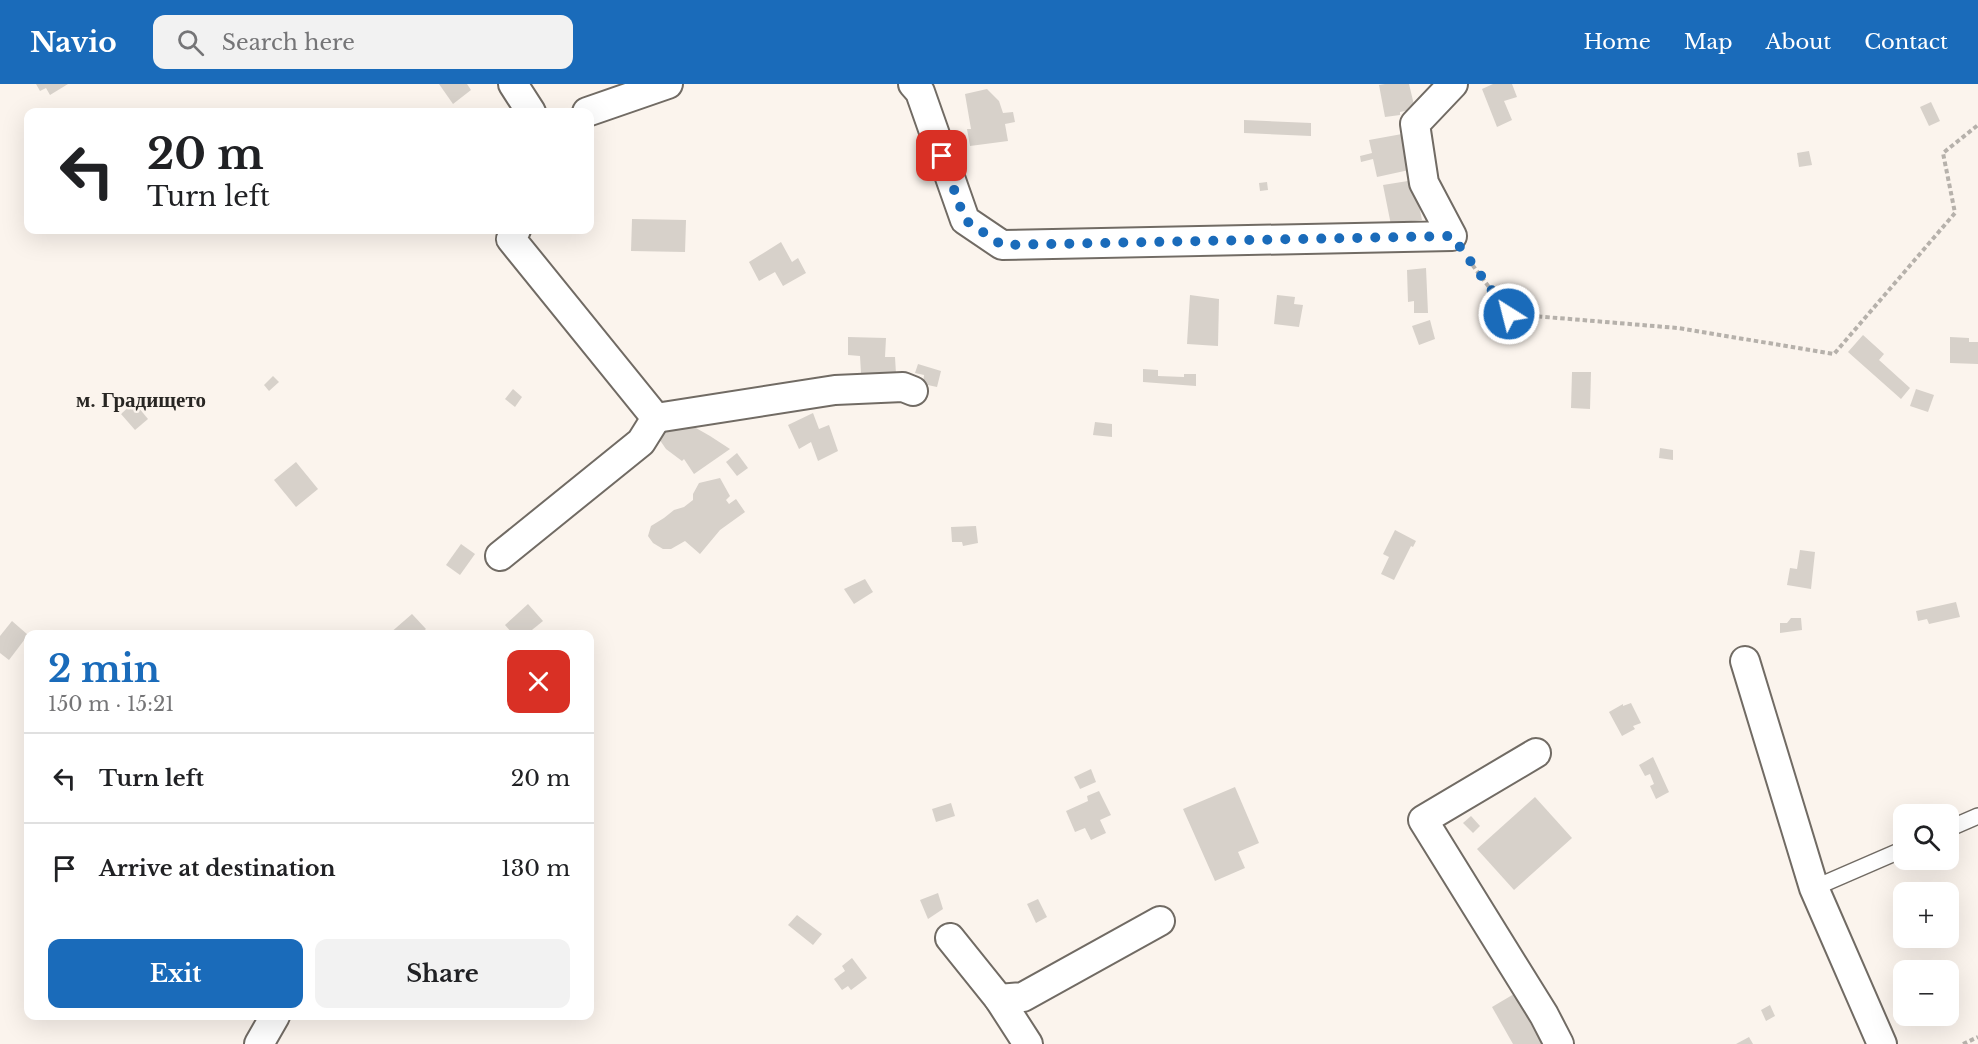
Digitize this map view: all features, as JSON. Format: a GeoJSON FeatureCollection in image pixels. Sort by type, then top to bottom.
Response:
{"type":"FeatureCollection","features":[{"type":"Feature","properties":{"kind":"street"},"geometry":{"type":"LineString","coordinates":[[513,84],[528,108]]}},
{"type":"Feature","properties":{"kind":"street"},"geometry":{"type":"LineString","coordinates":[[594,110],[668,84]]}},
{"type":"Feature","properties":{"kind":"street"},"geometry":{"type":"LineString","coordinates":[[913,84],[920,92],[965,220],[1002,245],[1452,236],[1425,183],[1415,124],[1453,84]]}},
{"type":"Feature","properties":{"kind":"street"},"geometry":{"type":"LineString","coordinates":[[514,234],[511,239],[656,417]]}},
{"type":"Feature","properties":{"kind":"street"},"geometry":{"type":"LineString","coordinates":[[656,417],[835,390],[903,387],[913,391]]}},
{"type":"Feature","properties":{"kind":"street"},"geometry":{"type":"LineString","coordinates":[[500,556],[641,442],[656,417]]}},
{"type":"Feature","properties":{"kind":"street"},"geometry":{"type":"LineString","coordinates":[[1745,661],[1814,888],[1882,1044]]}},
{"type":"Feature","properties":{"kind":"street"},"geometry":{"type":"LineString","coordinates":[[1536,753],[1423,820],[1544,1015],[1559,1044]]}},
{"type":"Feature","properties":{"kind":"street"},"geometry":{"type":"LineString","coordinates":[[999,999],[1023,997],[1160,921]]}},
{"type":"Feature","properties":{"kind":"street"},"geometry":{"type":"LineString","coordinates":[[950,938],[999,999],[1028,1044]]}},
{"type":"Feature","properties":{"kind":"street"},"geometry":{"type":"LineString","coordinates":[[259,1044],[273,1020]]}},
{"type":"Feature","properties":{"kind":"lane"},"geometry":{"type":"LineString","coordinates":[[1959,824],[1978,816]]}},
{"type":"Feature","properties":{"kind":"lane"},"geometry":{"type":"LineString","coordinates":[[1814,888],[1893,854]]}},
{"type":"Feature","properties":{"kind":"path"},"geometry":{"type":"LineString","coordinates":[[1452,236],[1509,314],[1678,328],[1834,354],[1955,213],[1942,153],[1978,125]]}},
{"type":"Feature","properties":{"kind":"path"},"geometry":{"type":"LineString","coordinates":[[1963,1044],[1978,1037]]}},
{"type":"Feature","properties":{"kind":"building"},"geometry":{"type":"Polygon","coordinates":[[[36,84],[68,84],[50,95],[46,88],[40,91],[36,84]]]}},
{"type":"Feature","properties":{"kind":"building"},"geometry":{"type":"Polygon","coordinates":[[[439,84],[467,84],[471,90],[453,104],[439,84]]]}},
{"type":"Feature","properties":{"kind":"building"},"geometry":{"type":"Polygon","coordinates":[[[1409,84],[1415,109],[1400,112],[1400,115],[1385,117],[1379,85],[1409,84]]]}},
{"type":"Feature","properties":{"kind":"building"},"geometry":{"type":"Polygon","coordinates":[[[1493,84],[1512,84],[1517,97],[1504,101],[1512,120],[1497,127],[1482,89],[1493,84]]]}},
{"type":"Feature","properties":{"kind":"building"},"geometry":{"type":"Polygon","coordinates":[[[987,89],[999,101],[1003,113],[1013,112],[1015,122],[1005,124],[1008,141],[970,146],[967,129],[971,129],[965,94],[987,89]]]}},
{"type":"Feature","properties":{"kind":"building"},"geometry":{"type":"Polygon","coordinates":[[[1931,102],[1940,121],[1929,126],[1920,107],[1931,102]]]}},
{"type":"Feature","properties":{"kind":"building"},"geometry":{"type":"Polygon","coordinates":[[[1244,120],[1311,123],[1311,136],[1244,133],[1244,120]]]}},
{"type":"Feature","properties":{"kind":"building"},"geometry":{"type":"Polygon","coordinates":[[[1402,134],[1409,170],[1377,177],[1373,159],[1361,162],[1360,156],[1372,153],[1369,140],[1402,134]]]}},
{"type":"Feature","properties":{"kind":"building"},"geometry":{"type":"Polygon","coordinates":[[[1809,151],[1812,165],[1799,167],[1797,153],[1809,151]]]}},
{"type":"Feature","properties":{"kind":"building"},"geometry":{"type":"Polygon","coordinates":[[[1414,180],[1422,220],[1391,225],[1383,185],[1414,180]]]}},
{"type":"Feature","properties":{"kind":"building"},"geometry":{"type":"Polygon","coordinates":[[[1267,182],[1268,190],[1260,191],[1259,183],[1267,182]]]}},
{"type":"Feature","properties":{"kind":"building"},"geometry":{"type":"Polygon","coordinates":[[[632,219],[686,220],[685,252],[631,251],[632,219]]]}},
{"type":"Feature","properties":{"kind":"building"},"geometry":{"type":"Polygon","coordinates":[[[781,242],[792,262],[798,258],[806,273],[783,286],[775,272],[759,281],[749,262],[781,242]]]}},
{"type":"Feature","properties":{"kind":"building"},"geometry":{"type":"Polygon","coordinates":[[[1426,268],[1428,313],[1414,313],[1414,301],[1408,302],[1407,270],[1426,268]]]}},
{"type":"Feature","properties":{"kind":"building"},"geometry":{"type":"Polygon","coordinates":[[[1190,295],[1219,299],[1218,346],[1187,344],[1190,295]]]}},
{"type":"Feature","properties":{"kind":"building"},"geometry":{"type":"Polygon","coordinates":[[[1277,295],[1295,297],[1294,304],[1303,305],[1299,327],[1274,324],[1277,295]]]}},
{"type":"Feature","properties":{"kind":"building"},"geometry":{"type":"Polygon","coordinates":[[[1430,320],[1435,339],[1419,345],[1412,326],[1430,320]]]}},
{"type":"Feature","properties":{"kind":"building"},"geometry":{"type":"Polygon","coordinates":[[[1863,335],[1884,354],[1879,360],[1910,388],[1901,399],[1848,352],[1863,335]]]}},
{"type":"Feature","properties":{"kind":"building"},"geometry":{"type":"Polygon","coordinates":[[[848,337],[886,338],[885,357],[895,357],[896,374],[861,373],[860,356],[848,355],[848,337]]]}},
{"type":"Feature","properties":{"kind":"building"},"geometry":{"type":"Polygon","coordinates":[[[1950,337],[1969,338],[1969,342],[1978,342],[1978,364],[1950,363],[1950,337]]]}},
{"type":"Feature","properties":{"kind":"building"},"geometry":{"type":"Polygon","coordinates":[[[918,364],[941,371],[937,387],[923,384],[924,375],[915,373],[918,364]]]}},
{"type":"Feature","properties":{"kind":"building"},"geometry":{"type":"Polygon","coordinates":[[[1143,369],[1158,370],[1158,376],[1184,377],[1184,374],[1196,374],[1196,386],[1143,382],[1143,369]]]}},
{"type":"Feature","properties":{"kind":"building"},"geometry":{"type":"Polygon","coordinates":[[[1572,372],[1591,372],[1590,409],[1571,408],[1572,372]]]}},
{"type":"Feature","properties":{"kind":"building"},"geometry":{"type":"Polygon","coordinates":[[[273,376],[279,382],[269,391],[264,385],[273,376]]]}},
{"type":"Feature","properties":{"kind":"building"},"geometry":{"type":"Polygon","coordinates":[[[513,389],[522,397],[515,407],[505,399],[513,389]]]}},
{"type":"Feature","properties":{"kind":"building"},"geometry":{"type":"Polygon","coordinates":[[[1916,389],[1934,395],[1928,412],[1910,406],[1916,389]]]}},
{"type":"Feature","properties":{"kind":"building"},"geometry":{"type":"Polygon","coordinates":[[[134,402],[148,419],[135,430],[121,414],[134,402]]]}},
{"type":"Feature","properties":{"kind":"building"},"geometry":{"type":"Polygon","coordinates":[[[813,413],[819,429],[829,425],[838,451],[818,461],[811,442],[799,449],[788,425],[813,413]]]}},
{"type":"Feature","properties":{"kind":"building"},"geometry":{"type":"Polygon","coordinates":[[[682,420],[730,449],[694,474],[684,459],[682,461],[666,449],[657,436],[682,420]]]}},
{"type":"Feature","properties":{"kind":"building"},"geometry":{"type":"Polygon","coordinates":[[[1095,422],[1112,424],[1112,437],[1093,435],[1095,422]]]}},
{"type":"Feature","properties":{"kind":"building"},"geometry":{"type":"Polygon","coordinates":[[[1660,448],[1673,450],[1673,460],[1659,458],[1660,448]]]}},
{"type":"Feature","properties":{"kind":"building"},"geometry":{"type":"Polygon","coordinates":[[[737,453],[748,468],[737,476],[726,462],[737,453]]]}},
{"type":"Feature","properties":{"kind":"building"},"geometry":{"type":"Polygon","coordinates":[[[296,462],[318,489],[296,507],[274,480],[296,462]]]}},
{"type":"Feature","properties":{"kind":"building"},"geometry":{"type":"Polygon","coordinates":[[[720,478],[730,496],[726,500],[729,504],[736,499],[745,512],[720,530],[700,554],[685,541],[671,549],[663,549],[653,543],[648,536],[651,526],[693,500],[693,494],[699,483],[720,478]]]}},
{"type":"Feature","properties":{"kind":"building"},"geometry":{"type":"Polygon","coordinates":[[[976,526],[978,543],[963,546],[962,542],[952,542],[951,527],[976,526]]]}},
{"type":"Feature","properties":{"kind":"building"},"geometry":{"type":"Polygon","coordinates":[[[1395,530],[1416,541],[1413,547],[1411,546],[1394,580],[1381,574],[1389,557],[1383,554],[1395,530]]]}},
{"type":"Feature","properties":{"kind":"building"},"geometry":{"type":"Polygon","coordinates":[[[461,544],[475,554],[460,575],[446,565],[461,544]]]}},
{"type":"Feature","properties":{"kind":"building"},"geometry":{"type":"Polygon","coordinates":[[[1800,550],[1815,552],[1811,589],[1787,585],[1790,568],[1797,569],[1800,550]]]}},
{"type":"Feature","properties":{"kind":"building"},"geometry":{"type":"Polygon","coordinates":[[[865,579],[873,592],[854,604],[844,589],[865,579]]]}},
{"type":"Feature","properties":{"kind":"building"},"geometry":{"type":"Polygon","coordinates":[[[1956,602],[1960,617],[1929,624],[1927,619],[1918,621],[1916,611],[1956,602]]]}},
{"type":"Feature","properties":{"kind":"building"},"geometry":{"type":"Polygon","coordinates":[[[528,604],[543,621],[532,630],[509,630],[505,625],[528,604]]]}},
{"type":"Feature","properties":{"kind":"building"},"geometry":{"type":"Polygon","coordinates":[[[412,614],[426,629],[425,630],[394,630],[412,614]]]}},
{"type":"Feature","properties":{"kind":"building"},"geometry":{"type":"Polygon","coordinates":[[[1791,618],[1801,618],[1802,630],[1780,633],[1780,623],[1787,623],[1791,618]]]}},
{"type":"Feature","properties":{"kind":"building"},"geometry":{"type":"Polygon","coordinates":[[[12,621],[24,632],[24,640],[9,660],[0,653],[0,636],[12,621]]]}},
{"type":"Feature","properties":{"kind":"building"},"geometry":{"type":"Polygon","coordinates":[[[1631,703],[1641,723],[1633,726],[1635,729],[1622,736],[1609,712],[1623,704],[1623,706],[1631,703]]]}},
{"type":"Feature","properties":{"kind":"building"},"geometry":{"type":"Polygon","coordinates":[[[1653,757],[1669,792],[1656,799],[1650,786],[1654,784],[1650,774],[1645,776],[1639,765],[1653,757]]]}},
{"type":"Feature","properties":{"kind":"building"},"geometry":{"type":"Polygon","coordinates":[[[1091,769],[1096,782],[1080,789],[1074,777],[1091,769]]]}},
{"type":"Feature","properties":{"kind":"building"},"geometry":{"type":"Polygon","coordinates":[[[1235,787],[1259,843],[1238,852],[1245,868],[1215,881],[1183,809],[1235,787]]]}},
{"type":"Feature","properties":{"kind":"building"},"geometry":{"type":"Polygon","coordinates":[[[1099,791],[1111,815],[1100,820],[1106,833],[1091,840],[1085,828],[1075,832],[1066,811],[1088,801],[1087,796],[1099,791]]]}},
{"type":"Feature","properties":{"kind":"building"},"geometry":{"type":"Polygon","coordinates":[[[1535,797],[1572,838],[1514,890],[1477,849],[1535,797]]]}},
{"type":"Feature","properties":{"kind":"building"},"geometry":{"type":"Polygon","coordinates":[[[951,803],[955,816],[936,822],[932,809],[951,803]]]}},
{"type":"Feature","properties":{"kind":"building"},"geometry":{"type":"Polygon","coordinates":[[[1471,816],[1480,826],[1473,833],[1463,823],[1471,816]]]}},
{"type":"Feature","properties":{"kind":"building"},"geometry":{"type":"Polygon","coordinates":[[[938,893],[943,909],[928,919],[920,900],[938,893]]]}},
{"type":"Feature","properties":{"kind":"building"},"geometry":{"type":"Polygon","coordinates":[[[1038,899],[1047,917],[1036,923],[1027,904],[1038,899]]]}},
{"type":"Feature","properties":{"kind":"building"},"geometry":{"type":"Polygon","coordinates":[[[797,915],[822,934],[813,945],[788,925],[797,915]]]}},
{"type":"Feature","properties":{"kind":"building"},"geometry":{"type":"Polygon","coordinates":[[[852,958],[867,978],[851,990],[848,986],[842,990],[834,979],[845,971],[842,966],[852,958]]]}},
{"type":"Feature","properties":{"kind":"building"},"geometry":{"type":"Polygon","coordinates":[[[1514,994],[1542,1044],[1513,1044],[1492,1007],[1514,994]]]}},
{"type":"Feature","properties":{"kind":"building"},"geometry":{"type":"Polygon","coordinates":[[[1770,1005],[1775,1016],[1766,1021],[1761,1010],[1770,1005]]]}},
{"type":"Feature","properties":{"kind":"building"},"geometry":{"type":"Polygon","coordinates":[[[1749,1037],[1753,1044],[1736,1044],[1749,1037]]]}},
{"type":"Feature","properties":{"kind":"district","name":"м. Градището"},"geometry":{"type":"Point","coordinates":[141,400]}},
{"type":"Feature","properties":{"kind":"route"},"geometry":{"type":"LineString","coordinates":[[942,156],[965,220],[1002,245],[1452,236],[1509,314]]}}]}
